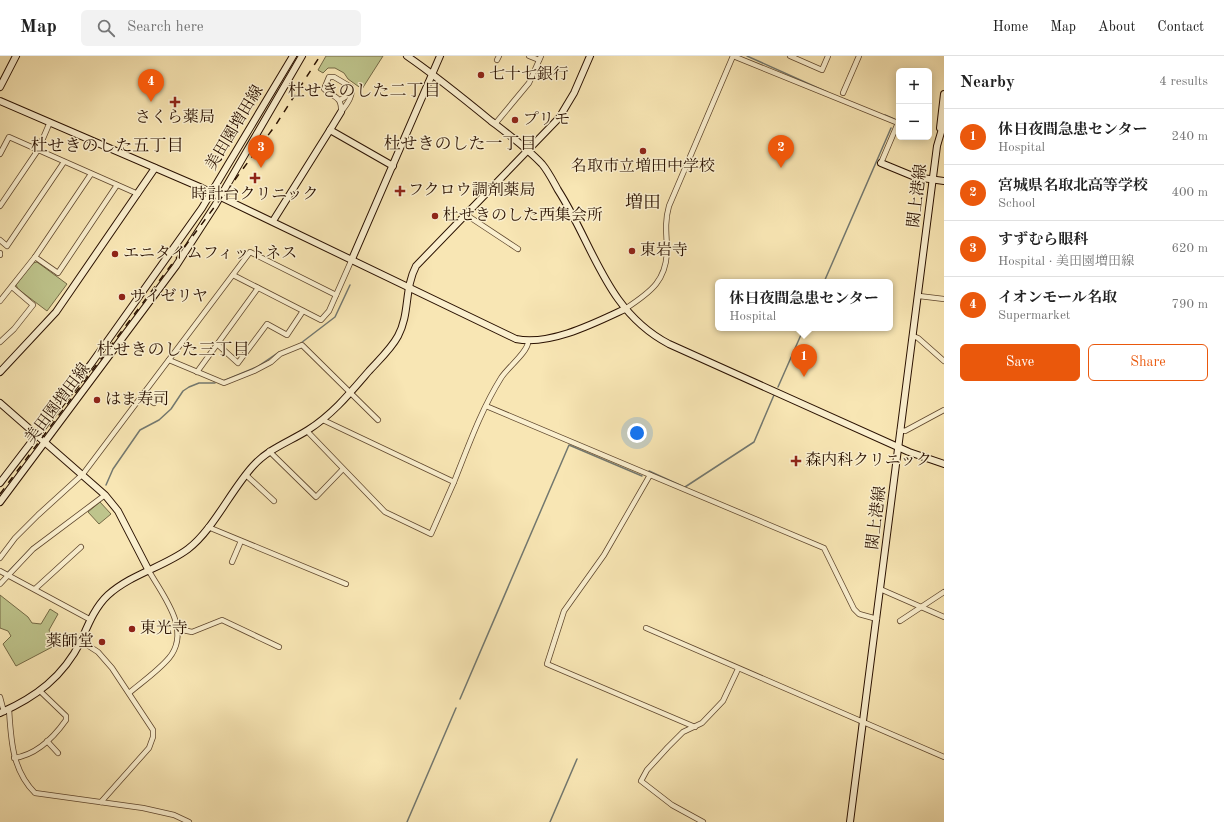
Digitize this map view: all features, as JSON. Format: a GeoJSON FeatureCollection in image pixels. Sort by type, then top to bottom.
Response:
{"type":"FeatureCollection","features":[{"type":"Feature","properties":{"kind":"street"},"geometry":{"type":"LineString","coordinates":[[0,88],[16,56]]}},
{"type":"Feature","properties":{"kind":"street","name":"美田園増田線"},"geometry":{"type":"LineString","coordinates":[[0,483],[122,322],[212,192],[293,56]]}},
{"type":"Feature","properties":{"kind":"street","name":"美田園増田線"},"geometry":{"type":"LineString","coordinates":[[0,502],[176,266],[220,196],[302,56]]}},
{"type":"Feature","properties":{"kind":"street"},"geometry":{"type":"LineString","coordinates":[[407,56],[433,73],[528,151],[542,165],[572,211],[604,278],[617,300],[641,325],[669,344],[899,448],[944,464]]}},
{"type":"Feature","properties":{"kind":"street"},"geometry":{"type":"LineString","coordinates":[[233,275],[322,320],[329,311],[440,56]]}},
{"type":"Feature","properties":{"kind":"street"},"geometry":{"type":"LineString","coordinates":[[495,124],[529,83],[540,58],[529,56]]}},
{"type":"Feature","properties":{"kind":"street"},"geometry":{"type":"LineString","coordinates":[[4,711],[40,691],[65,668],[100,604],[109,594],[190,547],[208,527],[246,475],[270,451],[323,420],[350,394],[398,336],[405,315],[408,286],[411,275],[422,258],[559,118],[574,93],[590,56]]}},
{"type":"Feature","properties":{"kind":"street"},"geometry":{"type":"LineString","coordinates":[[0,101],[212,192],[508,335],[528,342],[540,341],[579,328],[625,309],[643,297],[662,277],[666,267],[667,254],[665,224],[669,206],[733,56],[898,123],[880,163],[906,174],[944,181]]}},
{"type":"Feature","properties":{"kind":"street"},"geometry":{"type":"LineString","coordinates":[[790,56],[822,70],[828,56]]}},
{"type":"Feature","properties":{"kind":"street"},"geometry":{"type":"LineString","coordinates":[[843,93],[859,56]]}},
{"type":"Feature","properties":{"kind":"street"},"geometry":{"type":"LineString","coordinates":[[340,100],[324,89],[329,77],[334,77],[351,87]]}},
{"type":"Feature","properties":{"kind":"street"},"geometry":{"type":"LineString","coordinates":[[273,221],[352,94],[351,87]]}},
{"type":"Feature","properties":{"kind":"street"},"geometry":{"type":"LineString","coordinates":[[340,100],[346,97],[351,87]]}},
{"type":"Feature","properties":{"kind":"street"},"geometry":{"type":"LineString","coordinates":[[937,146],[944,97]]}},
{"type":"Feature","properties":{"kind":"street"},"geometry":{"type":"LineString","coordinates":[[340,100],[341,112]]}},
{"type":"Feature","properties":{"kind":"street"},"geometry":{"type":"LineString","coordinates":[[0,206],[38,150],[50,122]]}},
{"type":"Feature","properties":{"kind":"street","name":"閖上港線"},"geometry":{"type":"LineString","coordinates":[[850,822],[899,448],[900,430],[919,296],[937,146],[942,137],[944,122]]}},
{"type":"Feature","properties":{"kind":"street"},"geometry":{"type":"LineString","coordinates":[[330,130],[393,166]]}},
{"type":"Feature","properties":{"kind":"street"},"geometry":{"type":"LineString","coordinates":[[0,154],[9,138],[138,194]]}},
{"type":"Feature","properties":{"kind":"street"},"geometry":{"type":"LineString","coordinates":[[0,240],[7,246],[64,162]]}},
{"type":"Feature","properties":{"kind":"street"},"geometry":{"type":"LineString","coordinates":[[0,372],[56,312],[155,168]]}},
{"type":"Feature","properties":{"kind":"street"},"geometry":{"type":"LineString","coordinates":[[0,301],[35,257],[90,174]]}},
{"type":"Feature","properties":{"kind":"street"},"geometry":{"type":"LineString","coordinates":[[35,257],[58,273],[117,185]]}},
{"type":"Feature","properties":{"kind":"street"},"geometry":{"type":"LineString","coordinates":[[465,214],[518,249]]}},
{"type":"Feature","properties":{"kind":"street"},"geometry":{"type":"LineString","coordinates":[[0,558],[15,538],[83,474],[250,252],[336,295]]}},
{"type":"Feature","properties":{"kind":"street"},"geometry":{"type":"LineString","coordinates":[[0,342],[14,329],[33,305],[12,287]]}},
{"type":"Feature","properties":{"kind":"street"},"geometry":{"type":"LineString","coordinates":[[197,372],[258,288]]}},
{"type":"Feature","properties":{"kind":"street"},"geometry":{"type":"LineString","coordinates":[[919,296],[944,299]]}},
{"type":"Feature","properties":{"kind":"street"},"geometry":{"type":"LineString","coordinates":[[217,344],[238,363],[267,324],[287,335],[303,311]]}},
{"type":"Feature","properties":{"kind":"street"},"geometry":{"type":"LineString","coordinates":[[913,336],[918,338],[944,361]]}},
{"type":"Feature","properties":{"kind":"street"},"geometry":{"type":"LineString","coordinates":[[306,431],[342,470],[385,512],[431,534],[486,406],[503,376],[526,350],[528,342]]}},
{"type":"Feature","properties":{"kind":"street"},"geometry":{"type":"LineString","coordinates":[[169,360],[224,383],[261,368],[280,354],[302,345],[378,420]]}},
{"type":"Feature","properties":{"kind":"street"},"geometry":{"type":"LineString","coordinates":[[143,395],[154,403]]}},
{"type":"Feature","properties":{"kind":"street"},"geometry":{"type":"LineString","coordinates":[[0,403],[106,495],[118,511],[176,619],[178,629],[176,647],[169,658],[129,693]]}},
{"type":"Feature","properties":{"kind":"street"},"geometry":{"type":"LineString","coordinates":[[486,406],[824,548],[854,609],[859,614],[877,619]]}},
{"type":"Feature","properties":{"kind":"street"},"geometry":{"type":"LineString","coordinates":[[900,430],[905,431],[944,410]]}},
{"type":"Feature","properties":{"kind":"street"},"geometry":{"type":"LineString","coordinates":[[323,420],[454,482]]}},
{"type":"Feature","properties":{"kind":"street"},"geometry":{"type":"LineString","coordinates":[[270,451],[316,497],[342,470]]}},
{"type":"Feature","properties":{"kind":"street"},"geometry":{"type":"LineString","coordinates":[[246,475],[274,501]]}},
{"type":"Feature","properties":{"kind":"street"},"geometry":{"type":"LineString","coordinates":[[650,475],[604,555],[564,611],[547,664],[695,727]]}},
{"type":"Feature","properties":{"kind":"street"},"geometry":{"type":"LineString","coordinates":[[0,584],[33,549],[106,495]]}},
{"type":"Feature","properties":{"kind":"street"},"geometry":{"type":"LineString","coordinates":[[208,527],[346,584]]}},
{"type":"Feature","properties":{"kind":"street"},"geometry":{"type":"LineString","coordinates":[[232,562],[241,541]]}},
{"type":"Feature","properties":{"kind":"street"},"geometry":{"type":"LineString","coordinates":[[35,589],[81,547]]}},
{"type":"Feature","properties":{"kind":"street"},"geometry":{"type":"LineString","coordinates":[[0,571],[91,620]]}},
{"type":"Feature","properties":{"kind":"street"},"geometry":{"type":"LineString","coordinates":[[880,589],[944,617]]}},
{"type":"Feature","properties":{"kind":"street"},"geometry":{"type":"LineString","coordinates":[[900,621],[944,592]]}},
{"type":"Feature","properties":{"kind":"street"},"geometry":{"type":"LineString","coordinates":[[178,629],[192,632],[222,620],[279,647]]}},
{"type":"Feature","properties":{"kind":"street"},"geometry":{"type":"LineString","coordinates":[[646,628],[944,757]]}},
{"type":"Feature","properties":{"kind":"street"},"geometry":{"type":"LineString","coordinates":[[81,641],[98,652],[129,693],[152,727],[152,741],[149,748],[101,802]]}},
{"type":"Feature","properties":{"kind":"street"},"geometry":{"type":"LineString","coordinates":[[703,822],[672,806],[641,781],[647,770],[683,732],[702,723],[723,702],[738,668]]}},
{"type":"Feature","properties":{"kind":"street"},"geometry":{"type":"LineString","coordinates":[[14,758],[24,757],[34,752],[62,726],[66,720],[66,716],[40,691]]}},
{"type":"Feature","properties":{"kind":"street"},"geometry":{"type":"LineString","coordinates":[[0,697],[14,758],[24,780],[36,793],[143,808],[174,815],[189,822]]}},
{"type":"Feature","properties":{"kind":"street"},"geometry":{"type":"LineString","coordinates":[[46,741],[58,753]]}},
{"type":"Feature","properties":{"kind":"green space"},"geometry":{"type":"Polygon","coordinates":[[[326,56],[383,56],[362,89],[348,79],[344,73],[335,68],[328,68],[323,73],[318,70],[326,56]]]}},
{"type":"Feature","properties":{"kind":"green space"},"geometry":{"type":"Polygon","coordinates":[[[37,262],[67,284],[47,311],[18,289],[16,285],[33,263],[37,262]]]}},
{"type":"Feature","properties":{"kind":"green space"},"geometry":{"type":"Polygon","coordinates":[[[100,502],[111,514],[99,524],[88,512],[100,502]]]}},
{"type":"Feature","properties":{"kind":"green space"},"geometry":{"type":"Polygon","coordinates":[[[0,595],[28,617],[32,623],[41,624],[50,609],[58,614],[49,630],[56,645],[16,666],[3,644],[11,636],[8,631],[0,628],[0,595]]]}},
{"type":"Feature","properties":{"kind":"waterway"},"geometry":{"type":"LineString","coordinates":[[747,56],[827,92]]}},
{"type":"Feature","properties":{"kind":"waterway"},"geometry":{"type":"LineString","coordinates":[[885,115],[894,119]]}},
{"type":"Feature","properties":{"kind":"waterway"},"geometry":{"type":"LineString","coordinates":[[825,279],[891,128]]}},
{"type":"Feature","properties":{"kind":"waterway"},"geometry":{"type":"LineString","coordinates":[[301,343],[335,317],[350,285]]}},
{"type":"Feature","properties":{"kind":"waterway"},"geometry":{"type":"LineString","coordinates":[[778,387],[803,331]]}},
{"type":"Feature","properties":{"kind":"waterway"},"geometry":{"type":"LineString","coordinates":[[223,381],[257,367],[279,352]]}},
{"type":"Feature","properties":{"kind":"waterway"},"geometry":{"type":"LineString","coordinates":[[106,485],[113,469],[140,430],[159,420],[171,409],[183,391],[189,387],[199,383],[215,383]]}},
{"type":"Feature","properties":{"kind":"waterway"},"geometry":{"type":"LineString","coordinates":[[685,487],[754,442],[774,395]]}},
{"type":"Feature","properties":{"kind":"waterway"},"geometry":{"type":"LineString","coordinates":[[460,699],[569,445],[642,476]]}},
{"type":"Feature","properties":{"kind":"waterway"},"geometry":{"type":"LineString","coordinates":[[649,471],[682,486]]}},
{"type":"Feature","properties":{"kind":"waterway"},"geometry":{"type":"LineString","coordinates":[[8,572],[32,547]]}},
{"type":"Feature","properties":{"kind":"waterway"},"geometry":{"type":"LineString","coordinates":[[407,822],[456,708]]}},
{"type":"Feature","properties":{"kind":"waterway"},"geometry":{"type":"LineString","coordinates":[[550,822],[577,759]]}},
{"type":"Feature","properties":{"kind":"railway"},"geometry":{"type":"LineString","coordinates":[[0,494],[275,126],[320,56]]}},
{"type":"Feature","properties":{"kind":"place","name":"七十七銀行"},"geometry":{"type":"Point","coordinates":[481,75]}},
{"type":"Feature","properties":{"kind":"place","name":"イオンモール名取"},"geometry":{"type":"Point","coordinates":[151,102]}},
{"type":"Feature","properties":{"kind":"place","name":"さくら薬局"},"geometry":{"type":"Point","coordinates":[175,102]}},
{"type":"Feature","properties":{"kind":"place","name":"プリモ"},"geometry":{"type":"Point","coordinates":[515,120]}},
{"type":"Feature","properties":{"kind":"place","name":"名取市立増田中学校"},"geometry":{"type":"Point","coordinates":[643,151]}},
{"type":"Feature","properties":{"kind":"place","name":"すずむら眼科"},"geometry":{"type":"Point","coordinates":[261,168]}},
{"type":"Feature","properties":{"kind":"place","name":"宮城県名取北高等学校"},"geometry":{"type":"Point","coordinates":[781,168]}},
{"type":"Feature","properties":{"kind":"place","name":"時計台クリニック"},"geometry":{"type":"Point","coordinates":[255,178]}},
{"type":"Feature","properties":{"kind":"place","name":"フクロウ調剤薬局"},"geometry":{"type":"Point","coordinates":[400,191]}},
{"type":"Feature","properties":{"kind":"place","name":"杜せきのした西集会所"},"geometry":{"type":"Point","coordinates":[435,216]}},
{"type":"Feature","properties":{"kind":"place","name":"東岩寺"},"geometry":{"type":"Point","coordinates":[632,251]}},
{"type":"Feature","properties":{"kind":"place","name":"エニタイムフィットネス"},"geometry":{"type":"Point","coordinates":[115,254]}},
{"type":"Feature","properties":{"kind":"place","name":"サイゼリヤ"},"geometry":{"type":"Point","coordinates":[122,297]}},
{"type":"Feature","properties":{"kind":"place","name":"休日夜間急患センター"},"geometry":{"type":"Point","coordinates":[804,377]}},
{"type":"Feature","properties":{"kind":"place","name":"はま寿司"},"geometry":{"type":"Point","coordinates":[97,400]}},
{"type":"Feature","properties":{"kind":"place","name":"森内科クリニック"},"geometry":{"type":"Point","coordinates":[796,461]}},
{"type":"Feature","properties":{"kind":"place","name":"東光寺"},"geometry":{"type":"Point","coordinates":[132,629]}},
{"type":"Feature","properties":{"kind":"place","name":"薬師堂"},"geometry":{"type":"Point","coordinates":[102,642]}},
{"type":"Feature","properties":{"kind":"district","name":"杜せきのした二丁目"},"geometry":{"type":"Point","coordinates":[364,91]}},
{"type":"Feature","properties":{"kind":"district","name":"杜せきのした一丁目"},"geometry":{"type":"Point","coordinates":[460,144]}},
{"type":"Feature","properties":{"kind":"district","name":"杜せきのした五丁目"},"geometry":{"type":"Point","coordinates":[107,146]}},
{"type":"Feature","properties":{"kind":"district","name":"増田"},"geometry":{"type":"Point","coordinates":[643,203]}},
{"type":"Feature","properties":{"kind":"district","name":"杜せきのした三丁目"},"geometry":{"type":"Point","coordinates":[173,350]}}]}
